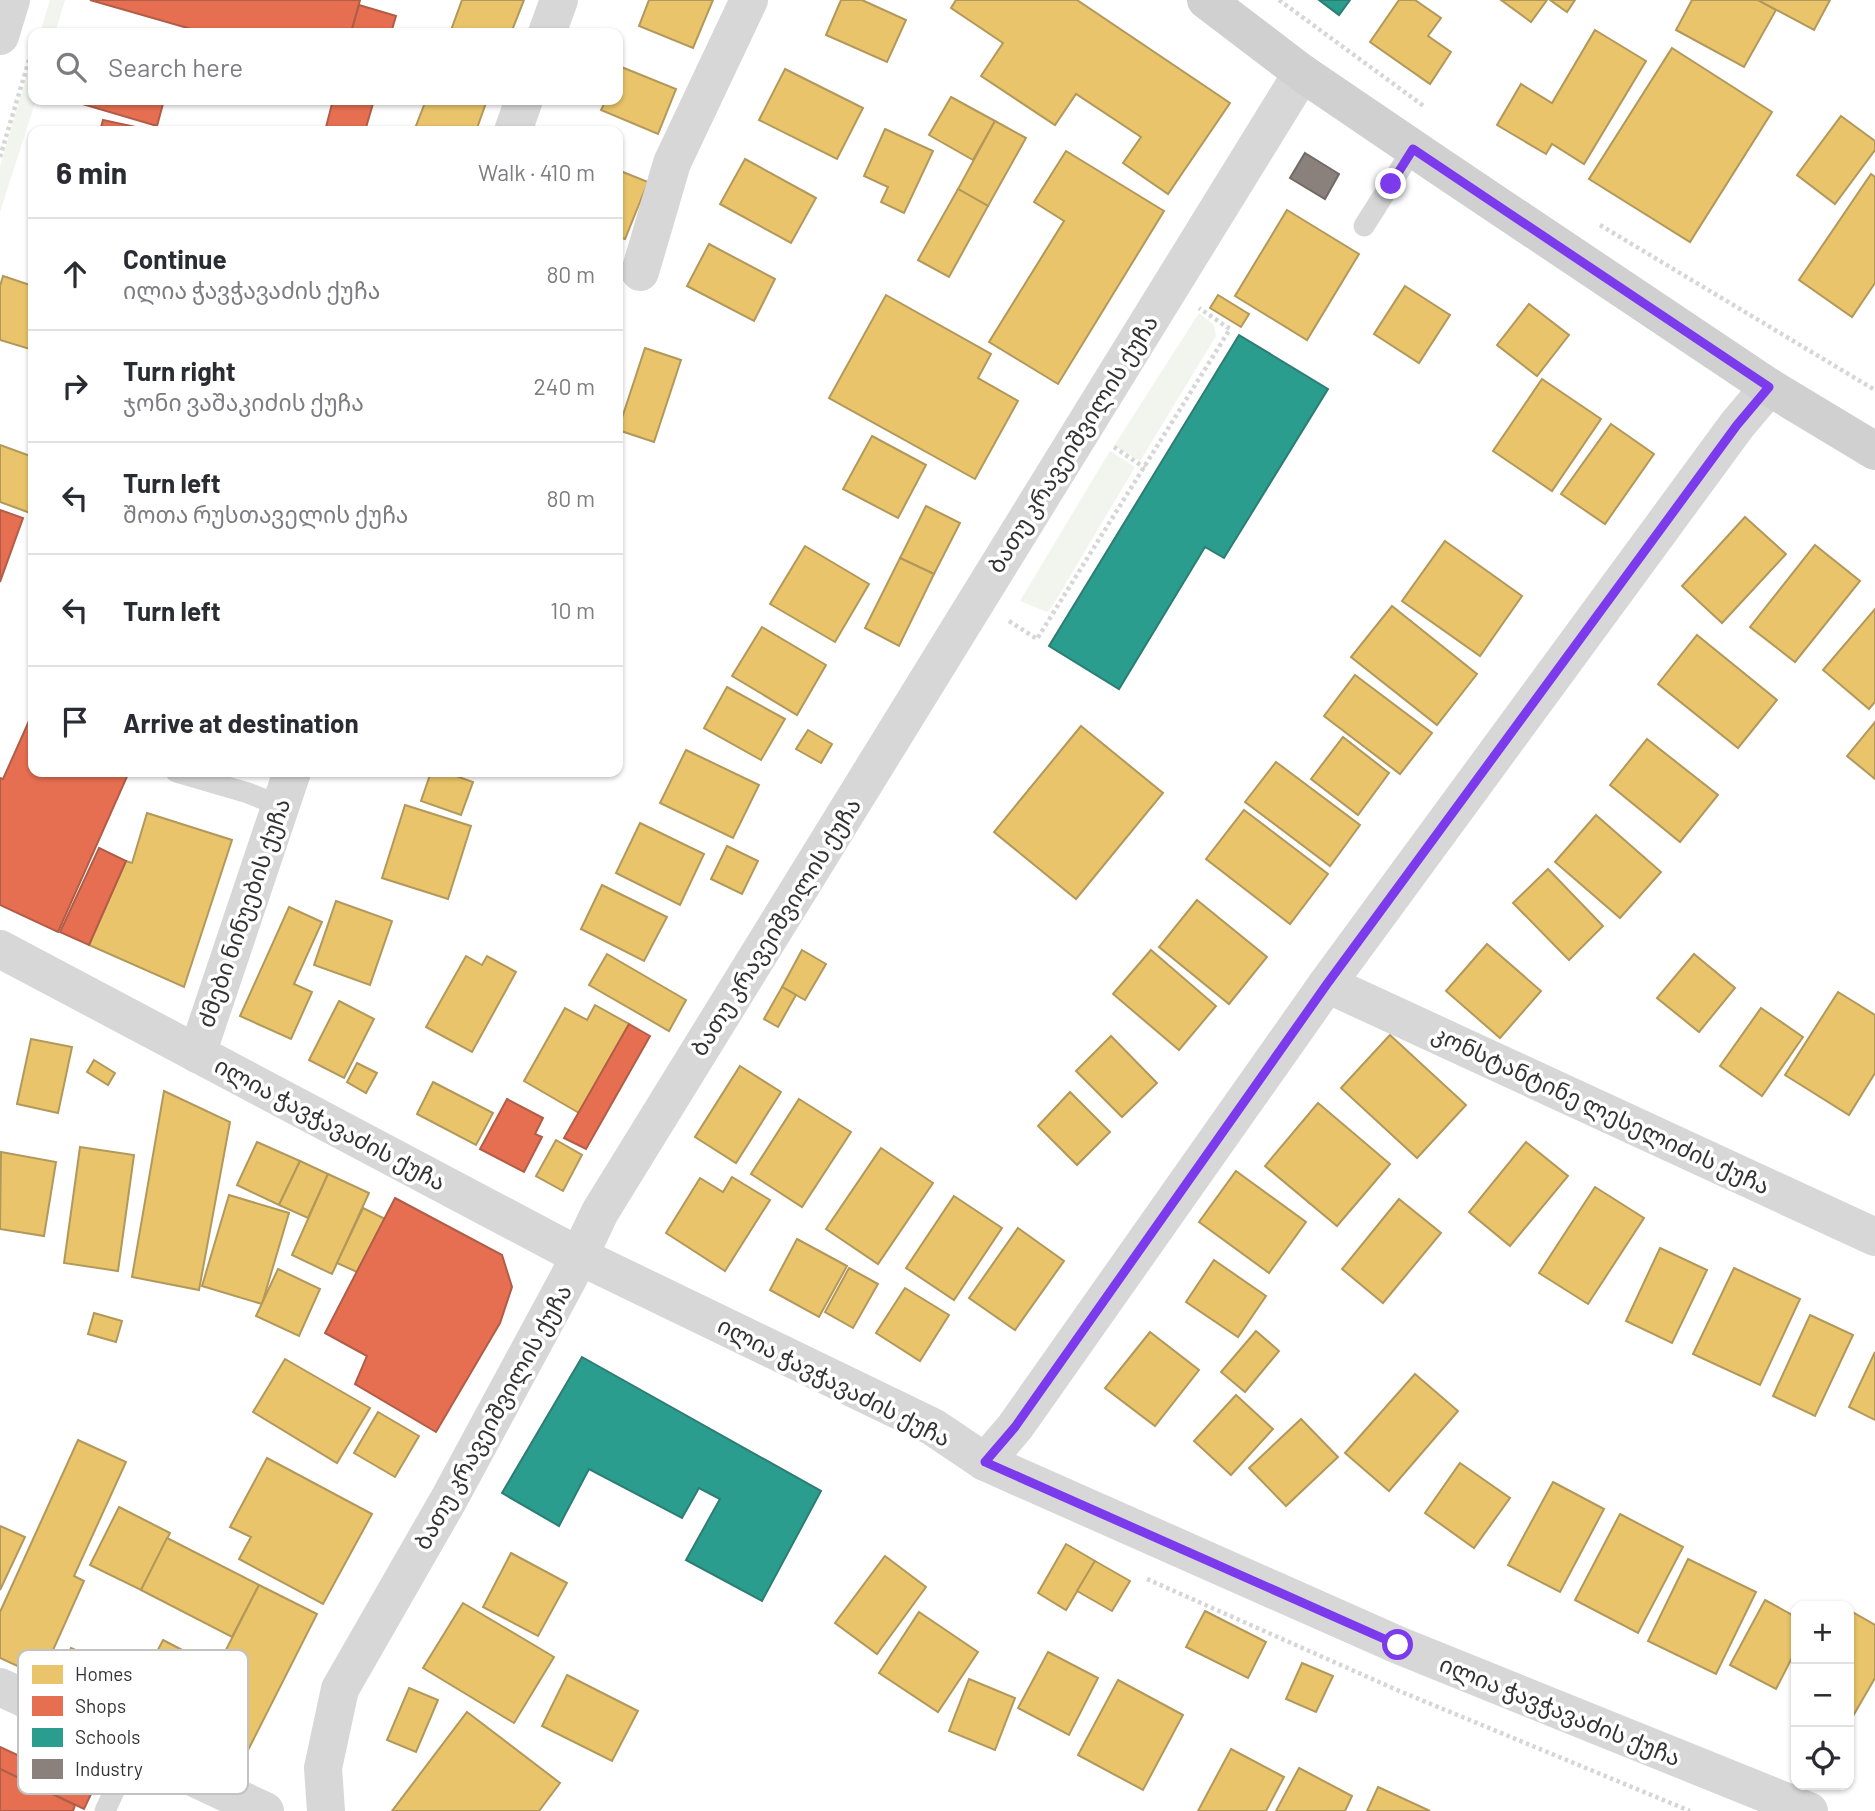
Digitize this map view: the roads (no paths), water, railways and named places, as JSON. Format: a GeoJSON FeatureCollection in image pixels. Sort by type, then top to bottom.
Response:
{"type":"FeatureCollection","features":[{"type":"Feature","properties":{"kind":"main road"},"geometry":{"type":"LineString","coordinates":[[1206,0],[1302,73],[1413,149],[1769,387],[1875,451]]}},
{"type":"Feature","properties":{"kind":"street"},"geometry":{"type":"LineString","coordinates":[[11,0],[15,47]]}},
{"type":"Feature","properties":{"kind":"street"},"geometry":{"type":"LineString","coordinates":[[549,28],[559,0]]}},
{"type":"Feature","properties":{"kind":"street"},"geometry":{"type":"LineString","coordinates":[[639,272],[672,163],[749,0]]}},
{"type":"Feature","properties":{"kind":"street","name":"ბათუ კრავეიშვილის ქუჩა"},"geometry":{"type":"LineString","coordinates":[[326,1811],[323,1768],[340,1689],[456,1488],[600,1212],[1302,73]]}},
{"type":"Feature","properties":{"kind":"street"},"geometry":{"type":"LineString","coordinates":[[515,126],[522,105]]}},
{"type":"Feature","properties":{"kind":"street"},"geometry":{"type":"LineString","coordinates":[[985,1462],[1015,1427],[1327,984],[1737,425],[1769,387]]}},
{"type":"Feature","properties":{"kind":"street","name":"ძმები ნინუების ქუჩა"},"geometry":{"type":"LineString","coordinates":[[197,1054],[286,789]]}},
{"type":"Feature","properties":{"kind":"street","name":"ილია ჭავჭავაძის ქუჩა"},"geometry":{"type":"LineString","coordinates":[[0,949],[579,1256],[933,1427],[985,1462],[1398,1645],[1809,1811]]}},
{"type":"Feature","properties":{"kind":"street","name":"კონსტანტინე ლესელიძის ქუჩა"},"geometry":{"type":"LineString","coordinates":[[1327,984],[1875,1237]]}},
{"type":"Feature","properties":{"kind":"street"},"geometry":{"type":"LineString","coordinates":[[0,1686],[18,1695]]}},
{"type":"Feature","properties":{"kind":"street"},"geometry":{"type":"LineString","coordinates":[[229,1794],[265,1811]]}},
{"type":"Feature","properties":{"kind":"lane"},"geometry":{"type":"LineString","coordinates":[[1363,226],[1413,149]]}},
{"type":"Feature","properties":{"kind":"lane"},"geometry":{"type":"LineString","coordinates":[[193,777],[248,793],[286,789]]}},
{"type":"Feature","properties":{"kind":"lane"},"geometry":{"type":"LineString","coordinates":[[105,1811],[113,1794]]}}]}
